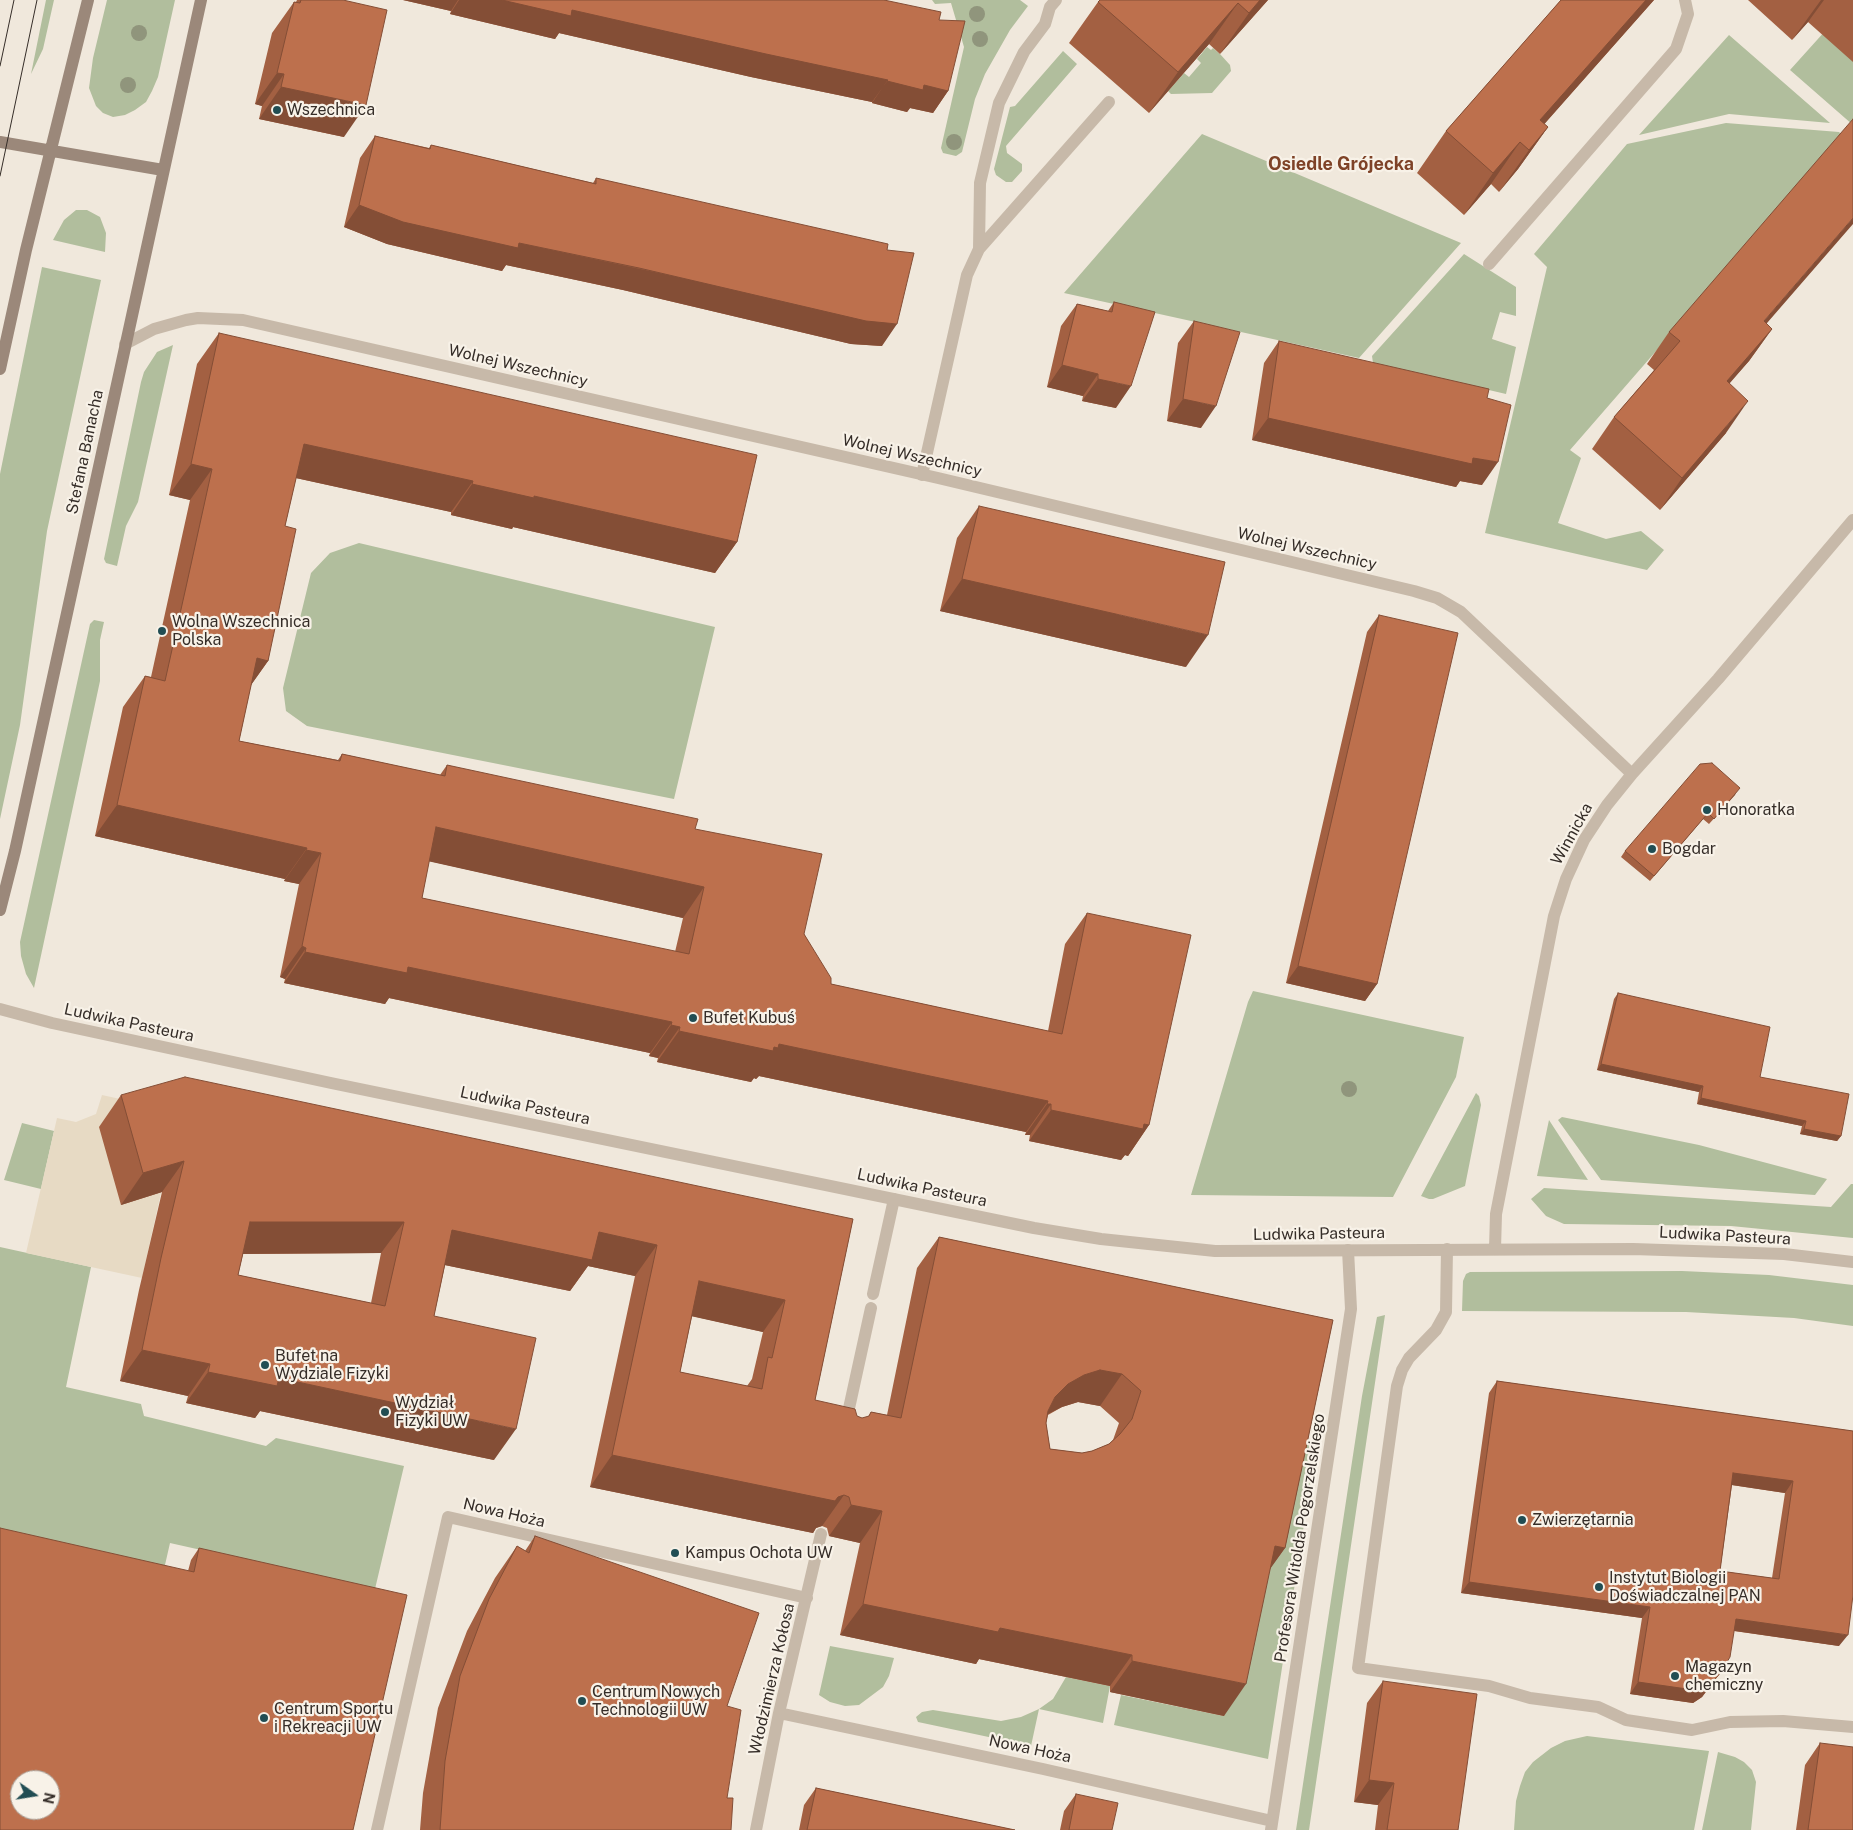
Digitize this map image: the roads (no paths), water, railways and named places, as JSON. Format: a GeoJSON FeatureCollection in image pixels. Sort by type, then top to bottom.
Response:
{"type":"FeatureCollection","features":[{"type":"Feature","properties":{"kind":"main road"},"geometry":{"type":"LineString","coordinates":[[0,369],[26,250],[88,0]]}},
{"type":"Feature","properties":{"kind":"main road","name":"Stefana Banacha"},"geometry":{"type":"LineString","coordinates":[[0,910],[15,851],[201,0]]}},
{"type":"Feature","properties":{"kind":"main road"},"geometry":{"type":"LineString","coordinates":[[0,142],[163,170]]}},
{"type":"Feature","properties":{"kind":"street"},"geometry":{"type":"LineString","coordinates":[[979,248],[980,183],[999,103],[1024,52],[1045,24],[1050,7],[1056,0]]}},
{"type":"Feature","properties":{"kind":"street"},"geometry":{"type":"LineString","coordinates":[[1489,264],[1676,49],[1688,14],[1685,0]]}},
{"type":"Feature","properties":{"kind":"street"},"geometry":{"type":"LineString","coordinates":[[922,475],[967,275],[979,248],[1109,102]]}},
{"type":"Feature","properties":{"kind":"street","name":"Wolnej Wszechnicy"},"geometry":{"type":"LineString","coordinates":[[125,344],[154,329],[198,318],[253,323],[922,475],[1437,598],[1461,612],[1632,774]]}},
{"type":"Feature","properties":{"kind":"street","name":"Winnicka"},"geometry":{"type":"LineString","coordinates":[[1495,1249],[1497,1206],[1554,916],[1566,879],[1584,840],[1607,805],[1632,774],[1718,678],[1853,520]]}},
{"type":"Feature","properties":{"kind":"street","name":"Ludwika Pasteura"},"geometry":{"type":"LineString","coordinates":[[0,1009],[52,1023],[293,1075],[1034,1228],[1100,1239],[1169,1248],[1215,1251],[1447,1249],[1691,1250],[1784,1254],[1853,1262]]}},
{"type":"Feature","properties":{"kind":"street"},"geometry":{"type":"LineString","coordinates":[[873,1294],[894,1199]]}},
{"type":"Feature","properties":{"kind":"street"},"geometry":{"type":"LineString","coordinates":[[1447,1249],[1446,1312],[1436,1330],[1409,1358],[1402,1370],[1397,1386],[1358,1668],[1489,1686],[1530,1698],[1598,1707],[1626,1720],[1692,1730],[1730,1722],[1774,1721],[1853,1728]]}},
{"type":"Feature","properties":{"kind":"street","name":"Profesora Witolda Pogorzelskiego"},"geometry":{"type":"LineString","coordinates":[[1272,1826],[1351,1309],[1348,1250]]}},
{"type":"Feature","properties":{"kind":"street"},"geometry":{"type":"LineString","coordinates":[[843,1432],[871,1308]]}},
{"type":"Feature","properties":{"kind":"street","name":"Nowa Hoża"},"geometry":{"type":"LineString","coordinates":[[377,1830],[448,1518],[807,1598]]}},
{"type":"Feature","properties":{"kind":"street","name":"Włodzimierza Kołosa"},"geometry":{"type":"LineString","coordinates":[[756,1830],[779,1713],[793,1649],[807,1598],[820,1534]]}},
{"type":"Feature","properties":{"kind":"street","name":"Nowa Hoża"},"geometry":{"type":"LineString","coordinates":[[779,1713],[1043,1768],[1272,1826]]}},
{"type":"Feature","properties":{"kind":"tram line"},"geometry":{"type":"LineString","coordinates":[[0,66],[14,0]]}},
{"type":"Feature","properties":{"kind":"tram line"},"geometry":{"type":"LineString","coordinates":[[0,176],[37,0]]}},
{"type":"Feature","properties":{"kind":"place","name":"Wszechnica"},"geometry":{"type":"Point","coordinates":[277,110]}},
{"type":"Feature","properties":{"kind":"place","name":"Wolna Wszechnica Polska"},"geometry":{"type":"Point","coordinates":[162,631]}},
{"type":"Feature","properties":{"kind":"place","name":"Honoratka"},"geometry":{"type":"Point","coordinates":[1707,810]}},
{"type":"Feature","properties":{"kind":"place","name":"Bogdar"},"geometry":{"type":"Point","coordinates":[1652,849]}},
{"type":"Feature","properties":{"kind":"place","name":"Bufet Kubuś"},"geometry":{"type":"Point","coordinates":[693,1018]}},
{"type":"Feature","properties":{"kind":"place","name":"Bufet na Wydziale Fizyki"},"geometry":{"type":"Point","coordinates":[265,1365]}},
{"type":"Feature","properties":{"kind":"place","name":"Wydział Fizyki UW"},"geometry":{"type":"Point","coordinates":[385,1412]}},
{"type":"Feature","properties":{"kind":"place","name":"Zwierzętarnia"},"geometry":{"type":"Point","coordinates":[1522,1520]}},
{"type":"Feature","properties":{"kind":"place","name":"Kampus Ochota UW"},"geometry":{"type":"Point","coordinates":[675,1553]}},
{"type":"Feature","properties":{"kind":"place","name":"Instytut Biologii Doświadczalnej PAN"},"geometry":{"type":"Point","coordinates":[1599,1587]}},
{"type":"Feature","properties":{"kind":"place","name":"Magazyn chemiczny"},"geometry":{"type":"Point","coordinates":[1675,1676]}},
{"type":"Feature","properties":{"kind":"place","name":"Centrum Nowych Technologii UW"},"geometry":{"type":"Point","coordinates":[582,1701]}},
{"type":"Feature","properties":{"kind":"place","name":"Centrum Sportu i Rekreacji UW"},"geometry":{"type":"Point","coordinates":[264,1718]}},
{"type":"Feature","properties":{"kind":"district","name":"Osiedle Grójecka"},"geometry":{"type":"Point","coordinates":[1341,164]}}]}
